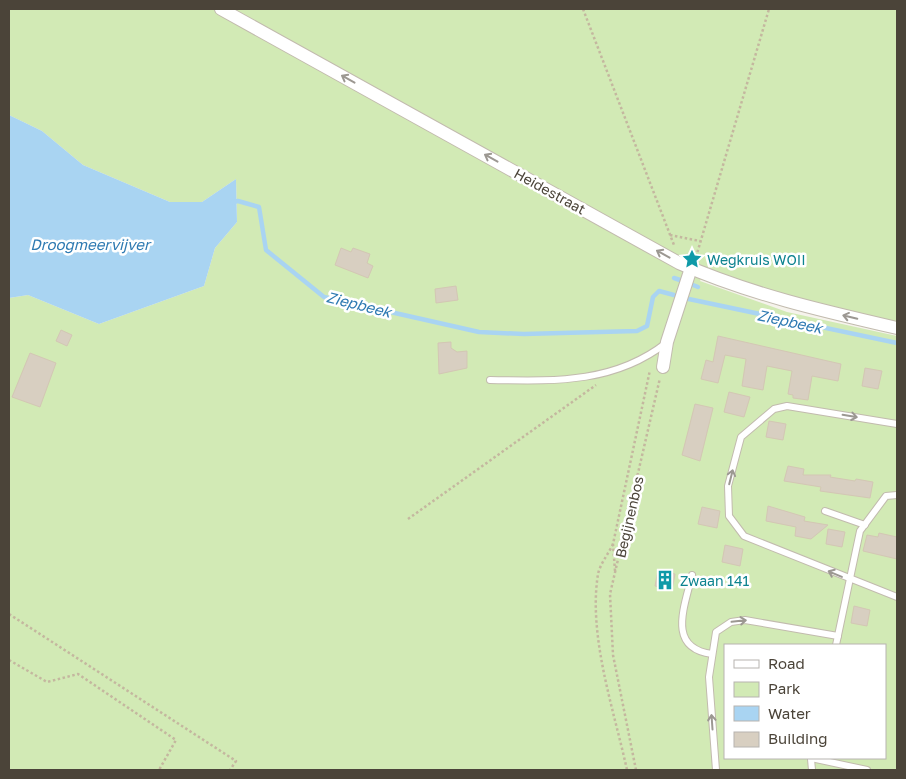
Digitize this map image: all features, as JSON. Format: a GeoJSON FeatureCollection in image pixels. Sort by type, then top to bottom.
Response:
{"type":"FeatureCollection","features":[{"type":"Feature","properties":{"kind":"street","name":"Heidestraat"},"geometry":{"type":"LineString","coordinates":[[221,9],[691,268],[718,280],[777,299],[897,328]]}},
{"type":"Feature","properties":{"kind":"street"},"geometry":{"type":"LineString","coordinates":[[665,355],[691,268]]}},
{"type":"Feature","properties":{"kind":"lane"},"geometry":{"type":"LineString","coordinates":[[490,380],[559,381],[586,378],[622,367],[653,353],[665,355]]}},
{"type":"Feature","properties":{"kind":"lane"},"geometry":{"type":"LineString","coordinates":[[897,424],[787,406],[774,409],[741,437],[728,486],[729,516],[744,536],[850,580],[897,597]]}},
{"type":"Feature","properties":{"kind":"lane"},"geometry":{"type":"LineString","coordinates":[[836,644],[860,531],[886,496],[897,495]]}},
{"type":"Feature","properties":{"kind":"lane"},"geometry":{"type":"LineString","coordinates":[[825,512],[864,525]]}},
{"type":"Feature","properties":{"kind":"lane"},"geometry":{"type":"LineString","coordinates":[[692,575],[681,627],[685,642],[697,652],[712,654]]}},
{"type":"Feature","properties":{"kind":"lane"},"geometry":{"type":"LineString","coordinates":[[716,770],[710,677],[716,632],[731,622],[745,620],[838,636]]}},
{"type":"Feature","properties":{"kind":"lane"},"geometry":{"type":"LineString","coordinates":[[816,759],[867,770]]}},
{"type":"Feature","properties":{"kind":"path"},"geometry":{"type":"LineString","coordinates":[[583,9],[675,247]]}},
{"type":"Feature","properties":{"kind":"path"},"geometry":{"type":"LineString","coordinates":[[691,268],[701,241],[769,9]]}},
{"type":"Feature","properties":{"kind":"path"},"geometry":{"type":"LineString","coordinates":[[670,235],[701,241]]}},
{"type":"Feature","properties":{"kind":"path"},"geometry":{"type":"LineString","coordinates":[[627,770],[600,647],[598,573],[613,544],[650,369],[665,355]]}},
{"type":"Feature","properties":{"kind":"path","name":"Begijnenbos"},"geometry":{"type":"LineString","coordinates":[[636,770],[613,655],[610,594],[665,355]]}},
{"type":"Feature","properties":{"kind":"path"},"geometry":{"type":"LineString","coordinates":[[408,519],[598,384]]}},
{"type":"Feature","properties":{"kind":"path"},"geometry":{"type":"LineString","coordinates":[[613,544],[615,575]]}},
{"type":"Feature","properties":{"kind":"path"},"geometry":{"type":"LineString","coordinates":[[9,614],[236,761],[230,770]]}},
{"type":"Feature","properties":{"kind":"path"},"geometry":{"type":"LineString","coordinates":[[9,660],[47,682],[78,674],[176,740],[159,770]]}},
{"type":"Feature","properties":{"kind":"green space"},"geometry":{"type":"Polygon","coordinates":[[[9,9],[897,9],[897,322],[791,298],[705,268],[700,281],[787,312],[897,336],[897,770],[9,770],[9,298],[28,295],[99,324],[204,286],[215,248],[237,222],[236,179],[202,202],[170,202],[83,165],[42,131],[9,115],[9,9]]]}},
{"type":"Feature","properties":{"kind":"water","name":"Droogmeervijver"},"geometry":{"type":"Polygon","coordinates":[[[9,115],[42,131],[83,165],[170,202],[202,202],[236,179],[237,222],[215,248],[204,286],[99,324],[28,295],[9,298],[9,115]]]}},
{"type":"Feature","properties":{"kind":"building"},"geometry":{"type":"Polygon","coordinates":[[[341,248],[351,252],[353,248],[370,254],[367,263],[373,266],[368,278],[335,265],[341,248]]]}},
{"type":"Feature","properties":{"kind":"building"},"geometry":{"type":"Polygon","coordinates":[[[456,286],[458,300],[436,303],[435,289],[456,286]]]}},
{"type":"Feature","properties":{"kind":"building"},"geometry":{"type":"Polygon","coordinates":[[[61,330],[72,335],[67,346],[56,341],[61,330]]]}},
{"type":"Feature","properties":{"kind":"building"},"geometry":{"type":"Polygon","coordinates":[[[718,336],[841,364],[838,381],[812,376],[808,400],[793,398],[793,395],[788,394],[792,371],[767,366],[763,390],[742,386],[746,359],[725,355],[718,383],[701,379],[706,360],[713,362],[718,336]]]}},
{"type":"Feature","properties":{"kind":"building"},"geometry":{"type":"Polygon","coordinates":[[[451,342],[451,348],[457,352],[467,351],[467,368],[439,374],[438,343],[451,342]]]}},
{"type":"Feature","properties":{"kind":"building"},"geometry":{"type":"Polygon","coordinates":[[[30,353],[56,363],[40,407],[12,397],[30,353]]]}},
{"type":"Feature","properties":{"kind":"building"},"geometry":{"type":"Polygon","coordinates":[[[865,368],[882,371],[878,389],[862,386],[865,368]]]}},
{"type":"Feature","properties":{"kind":"building"},"geometry":{"type":"Polygon","coordinates":[[[729,392],[750,397],[744,417],[724,412],[729,392]]]}},
{"type":"Feature","properties":{"kind":"building"},"geometry":{"type":"Polygon","coordinates":[[[695,404],[713,408],[700,461],[682,455],[695,404]]]}},
{"type":"Feature","properties":{"kind":"building"},"geometry":{"type":"Polygon","coordinates":[[[769,421],[786,424],[783,440],[766,437],[769,421]]]}},
{"type":"Feature","properties":{"kind":"building"},"geometry":{"type":"Polygon","coordinates":[[[788,466],[804,469],[803,475],[831,475],[830,477],[873,482],[870,498],[820,491],[821,487],[784,481],[788,466]]]}},
{"type":"Feature","properties":{"kind":"building"},"geometry":{"type":"Polygon","coordinates":[[[768,506],[805,517],[804,521],[828,525],[811,539],[795,536],[796,527],[766,521],[768,506]]]}},
{"type":"Feature","properties":{"kind":"building"},"geometry":{"type":"Polygon","coordinates":[[[702,507],[720,511],[717,528],[698,524],[702,507]]]}},
{"type":"Feature","properties":{"kind":"building"},"geometry":{"type":"Polygon","coordinates":[[[828,529],[845,532],[842,547],[826,544],[828,529]]]}},
{"type":"Feature","properties":{"kind":"building"},"geometry":{"type":"Polygon","coordinates":[[[879,533],[897,537],[897,559],[863,551],[867,535],[878,537],[879,533]]]}},
{"type":"Feature","properties":{"kind":"building"},"geometry":{"type":"Polygon","coordinates":[[[725,545],[743,549],[740,566],[722,562],[725,545]]]}},
{"type":"Feature","properties":{"kind":"building","name":"Zwaan 141"},"geometry":{"type":"Polygon","coordinates":[[[658,570],[675,574],[672,590],[655,586],[658,570]]]}},
{"type":"Feature","properties":{"kind":"building"},"geometry":{"type":"Polygon","coordinates":[[[854,606],[870,610],[867,626],[851,623],[854,606]]]}},
{"type":"Feature","properties":{"kind":"waterway","name":"Ziepbeek"},"geometry":{"type":"LineString","coordinates":[[233,202],[238,201],[259,207],[266,250],[324,297],[479,332],[524,334],[637,331],[647,326],[653,297],[659,291],[674,295]]}},
{"type":"Feature","properties":{"kind":"waterway"},"geometry":{"type":"LineString","coordinates":[[674,278],[683,281]]}},
{"type":"Feature","properties":{"kind":"waterway"},"geometry":{"type":"LineString","coordinates":[[688,283],[698,287]]}},
{"type":"Feature","properties":{"kind":"waterway","name":"Ziepbeek"},"geometry":{"type":"LineString","coordinates":[[684,298],[897,343]]}},
{"type":"Feature","properties":{"kind":"place","name":"Wegkruis WOII"},"geometry":{"type":"Point","coordinates":[692,259]}},
{"type":"Feature","properties":{"kind":"place","name":"Zwaan 141"},"geometry":{"type":"Point","coordinates":[665,580]}}]}
